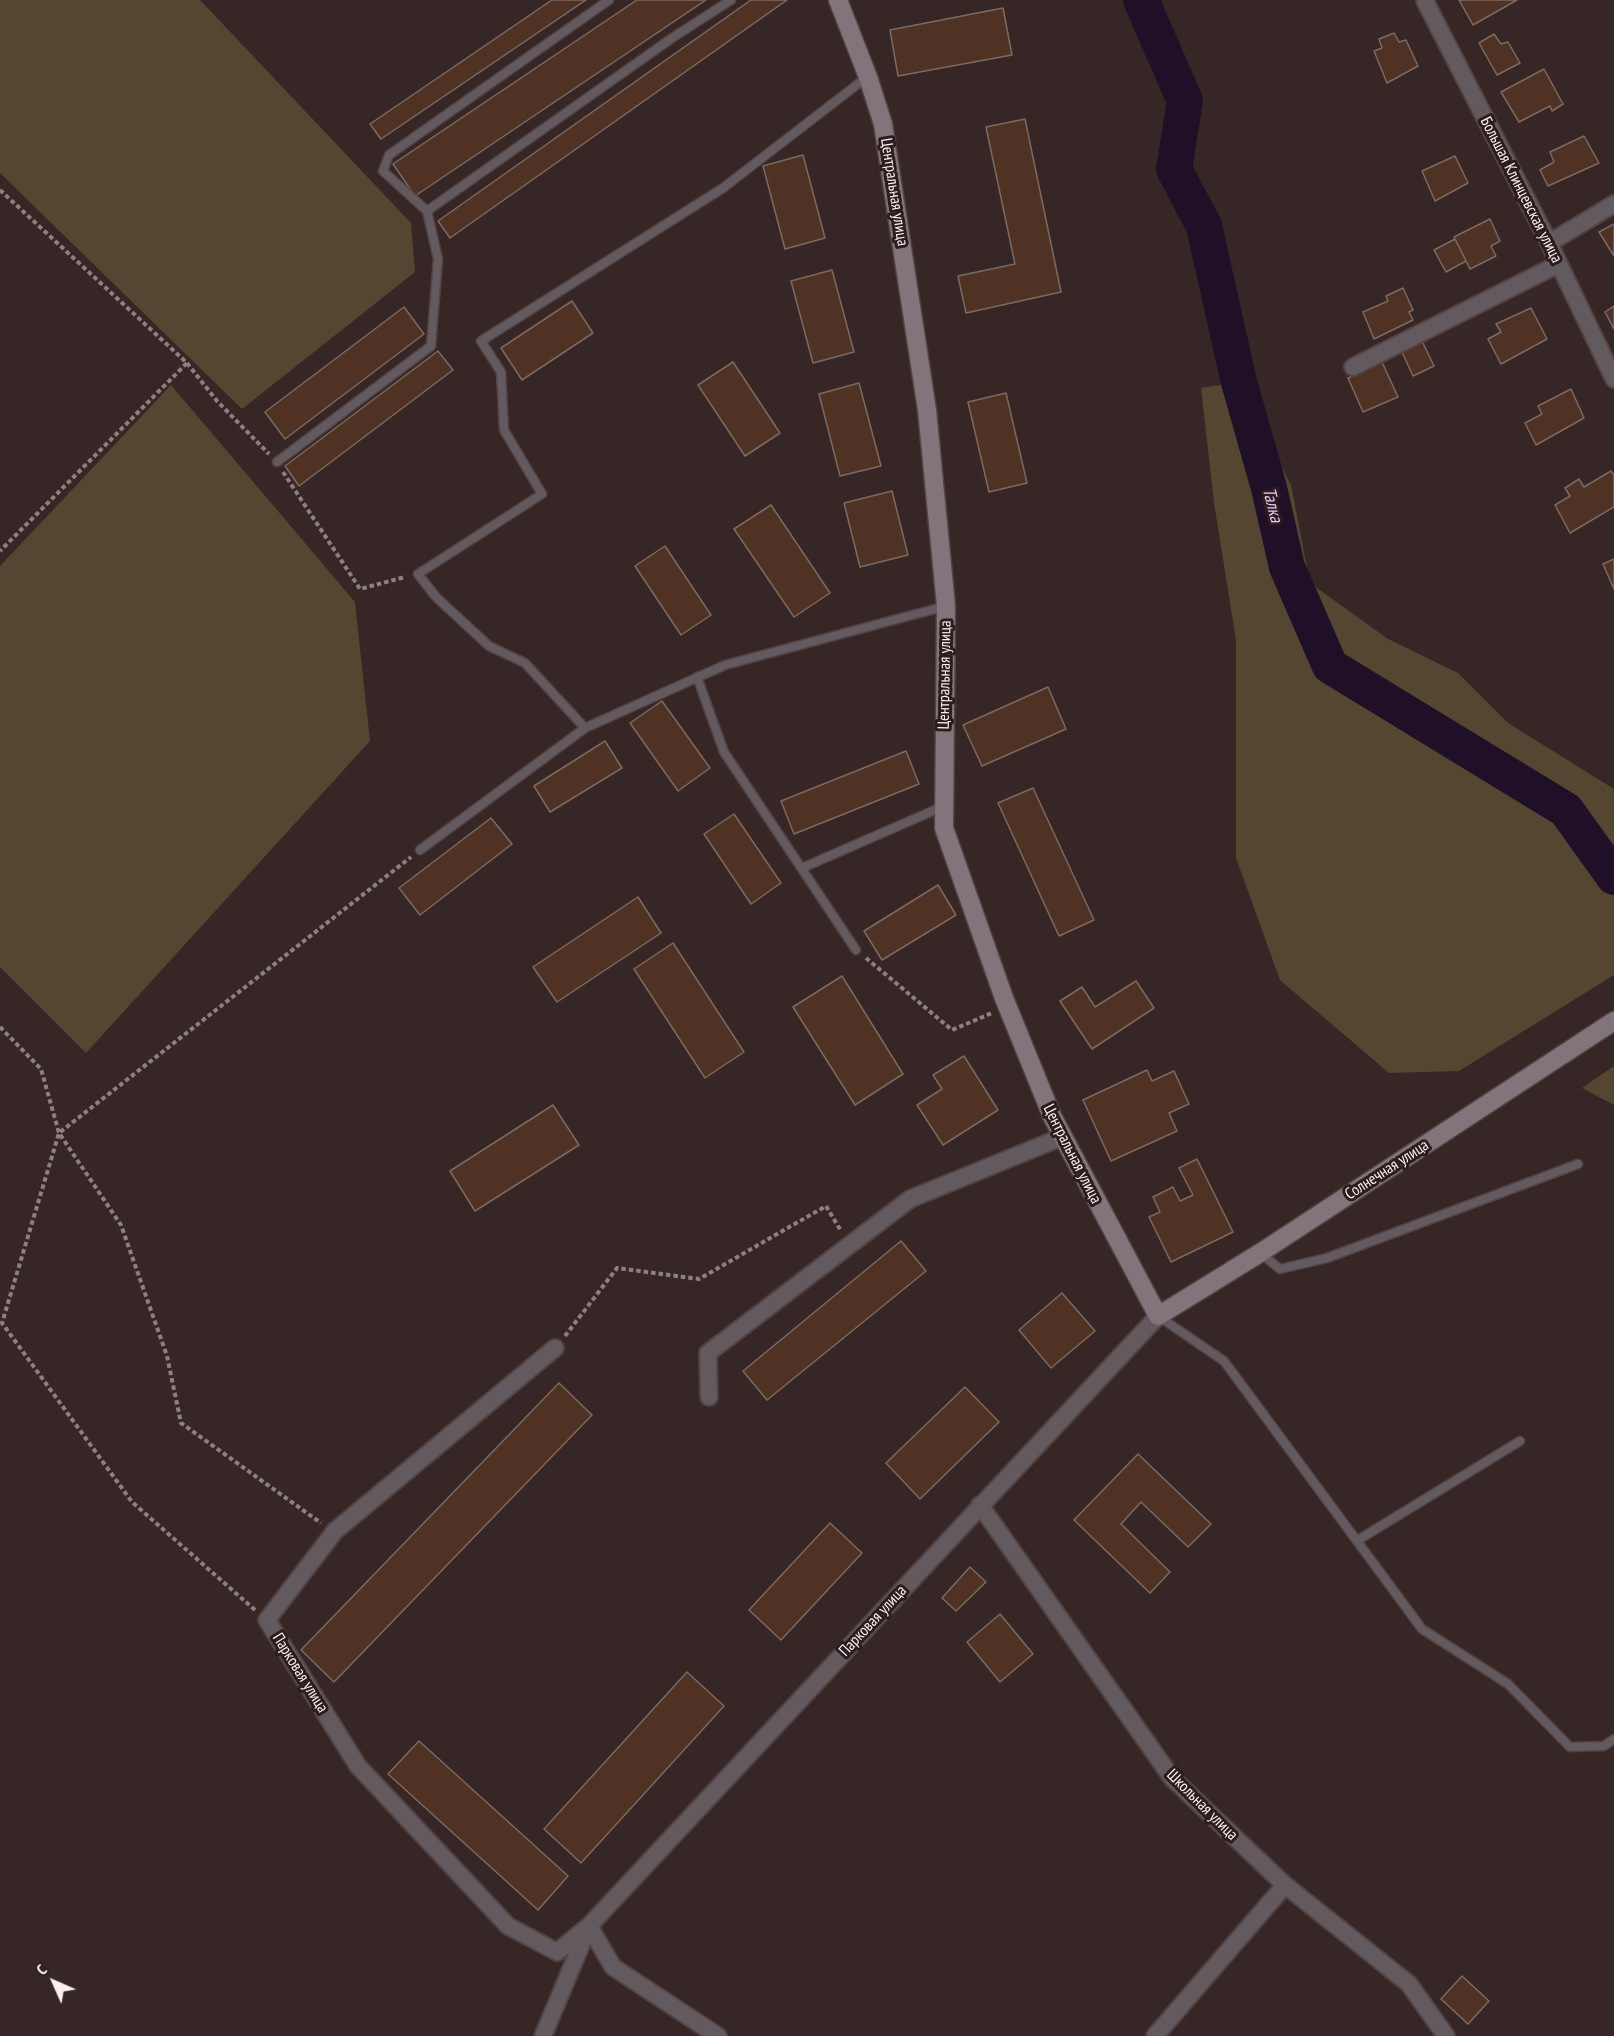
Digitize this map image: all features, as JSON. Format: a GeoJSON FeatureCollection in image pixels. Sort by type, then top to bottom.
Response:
{"type":"FeatureCollection","features":[{"type":"Feature","properties":{"kind":"street","name":"Центральная улица"},"geometry":{"type":"LineString","coordinates":[[838,0],[868,77],[883,124],[925,399],[946,606],[944,828],[1038,1085],[1062,1137],[1158,1316]]}},
{"type":"Feature","properties":{"kind":"street","name":"Большая Клинцевская улица"},"geometry":{"type":"LineString","coordinates":[[1425,1],[1549,243],[1614,379]]}},
{"type":"Feature","properties":{"kind":"street"},"geometry":{"type":"LineString","coordinates":[[1549,243],[1614,204]]}},
{"type":"Feature","properties":{"kind":"street"},"geometry":{"type":"LineString","coordinates":[[1353,367],[1559,264]]}},
{"type":"Feature","properties":{"kind":"street","name":"Солнечная улица"},"geometry":{"type":"LineString","coordinates":[[1158,1316],[1260,1253],[1614,1021]]}},
{"type":"Feature","properties":{"kind":"street"},"geometry":{"type":"LineString","coordinates":[[709,1397],[708,1353],[910,1199],[1062,1137]]}},
{"type":"Feature","properties":{"kind":"street","name":"Парковая улица"},"geometry":{"type":"LineString","coordinates":[[555,1348],[335,1531],[267,1620],[358,1766],[508,1926],[557,1952],[589,1926],[1158,1316]]}},
{"type":"Feature","properties":{"kind":"street","name":"Школьная улица"},"geometry":{"type":"LineString","coordinates":[[980,1505],[1172,1778],[1285,1885],[1409,1984],[1446,2036]]}},
{"type":"Feature","properties":{"kind":"street"},"geometry":{"type":"LineString","coordinates":[[1155,2036],[1285,1885]]}},
{"type":"Feature","properties":{"kind":"street"},"geometry":{"type":"LineString","coordinates":[[589,1926],[613,1967],[718,2036]]}},
{"type":"Feature","properties":{"kind":"street","name":"Парковая улица"},"geometry":{"type":"LineString","coordinates":[[543,2036],[589,1926]]}},
{"type":"Feature","properties":{"kind":"lane"},"geometry":{"type":"LineString","coordinates":[[277,462],[431,346],[438,259],[427,211],[383,171],[389,155],[609,0]]}},
{"type":"Feature","properties":{"kind":"lane"},"geometry":{"type":"LineString","coordinates":[[427,211],[731,0]]}},
{"type":"Feature","properties":{"kind":"lane"},"geometry":{"type":"LineString","coordinates":[[585,728],[525,663],[489,646],[436,597],[418,574],[542,494],[504,430],[501,372],[481,341],[723,188],[868,77]]}},
{"type":"Feature","properties":{"kind":"lane"},"geometry":{"type":"LineString","coordinates":[[420,850],[585,728],[725,665],[946,606]]}},
{"type":"Feature","properties":{"kind":"lane"},"geometry":{"type":"LineString","coordinates":[[697,677],[724,752],[856,950]]}},
{"type":"Feature","properties":{"kind":"lane"},"geometry":{"type":"LineString","coordinates":[[802,868],[944,806]]}},
{"type":"Feature","properties":{"kind":"lane"},"geometry":{"type":"LineString","coordinates":[[1260,1253],[1280,1269],[1327,1258],[1578,1164]]}},
{"type":"Feature","properties":{"kind":"lane"},"geometry":{"type":"LineString","coordinates":[[1158,1316],[1224,1361],[1422,1629],[1508,1684],[1570,1747],[1604,1746],[1614,1739]]}},
{"type":"Feature","properties":{"kind":"lane"},"geometry":{"type":"LineString","coordinates":[[1358,1540],[1520,1441]]}},
{"type":"Feature","properties":{"kind":"path"},"geometry":{"type":"LineString","coordinates":[[0,190],[187,363],[217,401],[277,462],[360,590],[418,574]]}},
{"type":"Feature","properties":{"kind":"path"},"geometry":{"type":"LineString","coordinates":[[0,551],[187,363]]}},
{"type":"Feature","properties":{"kind":"path"},"geometry":{"type":"LineString","coordinates":[[267,1620],[132,1502],[2,1323],[59,1133],[420,850]]}},
{"type":"Feature","properties":{"kind":"path"},"geometry":{"type":"LineString","coordinates":[[856,950],[952,1030],[1008,1007]]}},
{"type":"Feature","properties":{"kind":"path"},"geometry":{"type":"LineString","coordinates":[[0,1027],[41,1069],[59,1133],[121,1226],[167,1356],[181,1422],[316,1521],[335,1531]]}},
{"type":"Feature","properties":{"kind":"path"},"geometry":{"type":"LineString","coordinates":[[555,1348],[617,1268],[699,1279],[826,1206],[842,1232],[852,1227]]}},
{"type":"Feature","properties":{"kind":"shaded area"},"geometry":{"type":"Polygon","coordinates":[[[0,0],[200,0],[411,223],[415,272],[242,409],[0,173],[0,0]]]}},
{"type":"Feature","properties":{"kind":"shaded area"},"geometry":{"type":"Polygon","coordinates":[[[1239,382],[1291,485],[1310,583],[1388,639],[1458,673],[1508,723],[1614,789],[1614,975],[1459,1071],[1389,1073],[1280,980],[1236,858],[1236,640],[1214,503],[1201,388],[1239,382]]]}},
{"type":"Feature","properties":{"kind":"shaded area"},"geometry":{"type":"Polygon","coordinates":[[[171,385],[355,602],[370,741],[86,1053],[0,967],[0,566],[171,385]]]}},
{"type":"Feature","properties":{"kind":"shaded area"},"geometry":{"type":"Polygon","coordinates":[[[1614,1066],[1614,1105],[1582,1088],[1614,1066]]]}},
{"type":"Feature","properties":{"kind":"building"},"geometry":{"type":"Polygon","coordinates":[[[552,0],[586,0],[381,139],[370,124],[552,0]]]}},
{"type":"Feature","properties":{"kind":"building"},"geometry":{"type":"Polygon","coordinates":[[[637,0],[706,0],[415,196],[393,164],[637,0]]]}},
{"type":"Feature","properties":{"kind":"building"},"geometry":{"type":"Polygon","coordinates":[[[751,0],[787,0],[450,238],[438,221],[751,0]]]}},
{"type":"Feature","properties":{"kind":"building"},"geometry":{"type":"Polygon","coordinates":[[[1459,0],[1517,0],[1473,25],[1459,0]]]}},
{"type":"Feature","properties":{"kind":"building"},"geometry":{"type":"Polygon","coordinates":[[[1003,8],[1012,55],[898,76],[890,30],[1003,8]]]}},
{"type":"Feature","properties":{"kind":"building"},"geometry":{"type":"Polygon","coordinates":[[[1394,33],[1399,42],[1406,40],[1418,66],[1387,83],[1374,51],[1382,48],[1379,39],[1394,33]]]}},
{"type":"Feature","properties":{"kind":"building"},"geometry":{"type":"Polygon","coordinates":[[[1494,34],[1501,44],[1508,42],[1520,63],[1497,75],[1479,43],[1494,34]]]}},
{"type":"Feature","properties":{"kind":"building"},"geometry":{"type":"Polygon","coordinates":[[[1544,69],[1563,104],[1552,111],[1550,106],[1519,122],[1501,92],[1544,69]]]}},
{"type":"Feature","properties":{"kind":"building"},"geometry":{"type":"Polygon","coordinates":[[[1025,119],[1061,292],[966,313],[958,276],[1015,264],[986,127],[1025,119]]]}},
{"type":"Feature","properties":{"kind":"building"},"geometry":{"type":"Polygon","coordinates":[[[1584,136],[1599,163],[1548,186],[1540,170],[1554,162],[1550,152],[1584,136]]]}},
{"type":"Feature","properties":{"kind":"building"},"geometry":{"type":"Polygon","coordinates":[[[803,155],[825,238],[785,249],[763,166],[803,155]]]}},
{"type":"Feature","properties":{"kind":"building"},"geometry":{"type":"Polygon","coordinates":[[[1455,156],[1468,183],[1435,201],[1422,171],[1455,156]]]}},
{"type":"Feature","properties":{"kind":"building"},"geometry":{"type":"Polygon","coordinates":[[[1490,219],[1500,241],[1491,246],[1496,256],[1470,269],[1454,237],[1490,219]]]}},
{"type":"Feature","properties":{"kind":"building"},"geometry":{"type":"Polygon","coordinates":[[[1614,224],[1614,256],[1599,232],[1614,224]]]}},
{"type":"Feature","properties":{"kind":"building"},"geometry":{"type":"Polygon","coordinates":[[[1455,239],[1466,261],[1446,272],[1434,250],[1455,239]]]}},
{"type":"Feature","properties":{"kind":"building"},"geometry":{"type":"Polygon","coordinates":[[[832,270],[854,352],[813,363],[791,281],[832,270]]]}},
{"type":"Feature","properties":{"kind":"building"},"geometry":{"type":"Polygon","coordinates":[[[1403,288],[1413,310],[1409,312],[1413,320],[1374,339],[1363,312],[1388,301],[1386,296],[1403,288]]]}},
{"type":"Feature","properties":{"kind":"building"},"geometry":{"type":"Polygon","coordinates":[[[572,301],[593,333],[522,380],[501,348],[572,301]]]}},
{"type":"Feature","properties":{"kind":"building"},"geometry":{"type":"Polygon","coordinates":[[[1614,306],[1614,329],[1605,312],[1614,306]]]}},
{"type":"Feature","properties":{"kind":"building"},"geometry":{"type":"Polygon","coordinates":[[[404,307],[424,334],[285,439],[265,412],[404,307]]]}},
{"type":"Feature","properties":{"kind":"building"},"geometry":{"type":"Polygon","coordinates":[[[1531,308],[1547,339],[1501,364],[1488,339],[1501,332],[1496,324],[1531,308]]]}},
{"type":"Feature","properties":{"kind":"building"},"geometry":{"type":"Polygon","coordinates":[[[1422,341],[1434,366],[1413,376],[1402,352],[1422,341]]]}},
{"type":"Feature","properties":{"kind":"building"},"geometry":{"type":"Polygon","coordinates":[[[438,351],[453,370],[299,486],[285,466],[438,351]]]}},
{"type":"Feature","properties":{"kind":"building"},"geometry":{"type":"Polygon","coordinates":[[[733,362],[780,433],[745,456],[698,385],[733,362]]]}},
{"type":"Feature","properties":{"kind":"building"},"geometry":{"type":"Polygon","coordinates":[[[1382,362],[1398,397],[1363,412],[1348,378],[1382,362]]]}},
{"type":"Feature","properties":{"kind":"building"},"geometry":{"type":"Polygon","coordinates":[[[859,383],[881,466],[840,476],[819,394],[859,383]]]}},
{"type":"Feature","properties":{"kind":"building"},"geometry":{"type":"Polygon","coordinates":[[[1571,389],[1584,418],[1536,445],[1525,423],[1542,414],[1538,406],[1571,389]]]}},
{"type":"Feature","properties":{"kind":"building"},"geometry":{"type":"Polygon","coordinates":[[[1006,393],[1027,483],[989,492],[968,402],[1006,393]]]}},
{"type":"Feature","properties":{"kind":"building"},"geometry":{"type":"Polygon","coordinates":[[[1611,471],[1614,475],[1614,507],[1570,533],[1555,505],[1570,496],[1565,488],[1579,479],[1584,487],[1611,471]]]}},
{"type":"Feature","properties":{"kind":"building"},"geometry":{"type":"Polygon","coordinates":[[[892,491],[908,555],[860,567],[844,503],[892,491]]]}},
{"type":"Feature","properties":{"kind":"building"},"geometry":{"type":"Polygon","coordinates":[[[771,505],[830,593],[794,617],[734,529],[771,505]]]}},
{"type":"Feature","properties":{"kind":"building"},"geometry":{"type":"Polygon","coordinates":[[[665,546],[711,615],[681,635],[635,566],[665,546]]]}},
{"type":"Feature","properties":{"kind":"building"},"geometry":{"type":"Polygon","coordinates":[[[1614,559],[1614,589],[1603,564],[1614,559]]]}},
{"type":"Feature","properties":{"kind":"building"},"geometry":{"type":"Polygon","coordinates":[[[1048,687],[1066,729],[982,766],[963,725],[1048,687]]]}},
{"type":"Feature","properties":{"kind":"building"},"geometry":{"type":"Polygon","coordinates":[[[662,701],[710,768],[678,791],[630,723],[662,701]]]}},
{"type":"Feature","properties":{"kind":"building"},"geometry":{"type":"Polygon","coordinates":[[[605,741],[622,768],[550,812],[534,786],[605,741]]]}},
{"type":"Feature","properties":{"kind":"building"},"geometry":{"type":"Polygon","coordinates":[[[906,751],[919,784],[794,834],[781,801],[906,751]]]}},
{"type":"Feature","properties":{"kind":"building"},"geometry":{"type":"Polygon","coordinates":[[[1033,788],[1094,920],[1059,936],[998,803],[1033,788]]]}},
{"type":"Feature","properties":{"kind":"building"},"geometry":{"type":"Polygon","coordinates":[[[734,814],[781,883],[751,904],[704,834],[734,814]]]}},
{"type":"Feature","properties":{"kind":"building"},"geometry":{"type":"Polygon","coordinates":[[[491,818],[512,844],[420,915],[399,888],[491,818]]]}},
{"type":"Feature","properties":{"kind":"building"},"geometry":{"type":"Polygon","coordinates":[[[938,885],[956,915],[882,960],[864,931],[938,885]]]}},
{"type":"Feature","properties":{"kind":"building"},"geometry":{"type":"Polygon","coordinates":[[[638,897],[661,933],[557,1002],[533,967],[638,897]]]}},
{"type":"Feature","properties":{"kind":"building"},"geometry":{"type":"Polygon","coordinates":[[[673,943],[744,1052],[705,1078],[634,969],[673,943]]]}},
{"type":"Feature","properties":{"kind":"building"},"geometry":{"type":"Polygon","coordinates":[[[842,976],[903,1074],[855,1105],[793,1007],[842,976]]]}},
{"type":"Feature","properties":{"kind":"building"},"geometry":{"type":"Polygon","coordinates":[[[1136,981],[1154,1008],[1092,1049],[1060,1001],[1082,987],[1095,1007],[1136,981]]]}},
{"type":"Feature","properties":{"kind":"building"},"geometry":{"type":"Polygon","coordinates":[[[964,1056],[998,1110],[943,1145],[917,1105],[942,1089],[933,1075],[964,1056]]]}},
{"type":"Feature","properties":{"kind":"building"},"geometry":{"type":"Polygon","coordinates":[[[1147,1070],[1152,1081],[1174,1071],[1189,1104],[1169,1113],[1177,1131],[1111,1161],[1083,1100],[1147,1070]]]}},
{"type":"Feature","properties":{"kind":"building"},"geometry":{"type":"Polygon","coordinates":[[[553,1105],[579,1145],[475,1211],[450,1171],[553,1105]]]}},
{"type":"Feature","properties":{"kind":"building"},"geometry":{"type":"Polygon","coordinates":[[[1197,1159],[1233,1232],[1171,1262],[1149,1217],[1160,1212],[1153,1197],[1173,1187],[1180,1201],[1193,1195],[1179,1168],[1197,1159]]]}},
{"type":"Feature","properties":{"kind":"building"},"geometry":{"type":"Polygon","coordinates":[[[901,1241],[926,1271],[767,1400],[743,1371],[901,1241]]]}},
{"type":"Feature","properties":{"kind":"building"},"geometry":{"type":"Polygon","coordinates":[[[1062,1293],[1095,1331],[1051,1368],[1019,1330],[1062,1293]]]}},
{"type":"Feature","properties":{"kind":"building"},"geometry":{"type":"Polygon","coordinates":[[[559,1383],[592,1415],[334,1682],[301,1650],[559,1383]]]}},
{"type":"Feature","properties":{"kind":"building"},"geometry":{"type":"Polygon","coordinates":[[[965,1387],[999,1422],[920,1499],[886,1463],[965,1387]]]}},
{"type":"Feature","properties":{"kind":"building"},"geometry":{"type":"Polygon","coordinates":[[[1138,1454],[1211,1524],[1188,1547],[1141,1502],[1121,1524],[1170,1572],[1150,1593],[1074,1520],[1138,1454]]]}},
{"type":"Feature","properties":{"kind":"building"},"geometry":{"type":"Polygon","coordinates":[[[830,1523],[862,1553],[781,1640],[749,1610],[830,1523]]]}},
{"type":"Feature","properties":{"kind":"building"},"geometry":{"type":"Polygon","coordinates":[[[970,1567],[986,1582],[956,1611],[942,1598],[970,1567]]]}},
{"type":"Feature","properties":{"kind":"building"},"geometry":{"type":"Polygon","coordinates":[[[1000,1614],[1033,1654],[1000,1682],[967,1642],[1000,1614]]]}},
{"type":"Feature","properties":{"kind":"building"},"geometry":{"type":"Polygon","coordinates":[[[687,1672],[724,1706],[581,1863],[544,1829],[687,1672]]]}},
{"type":"Feature","properties":{"kind":"building"},"geometry":{"type":"Polygon","coordinates":[[[419,1741],[568,1876],[538,1910],[388,1774],[419,1741]]]}},
{"type":"Feature","properties":{"kind":"building"},"geometry":{"type":"Polygon","coordinates":[[[1462,1976],[1489,2001],[1468,2024],[1441,1999],[1462,1976]]]}},
{"type":"Feature","properties":{"kind":"waterway","name":"Талка"},"geometry":{"type":"LineString","coordinates":[[1141,0],[1185,101],[1174,169],[1204,226],[1239,382],[1269,488],[1287,567],[1330,666],[1566,810],[1614,877]]}}]}
